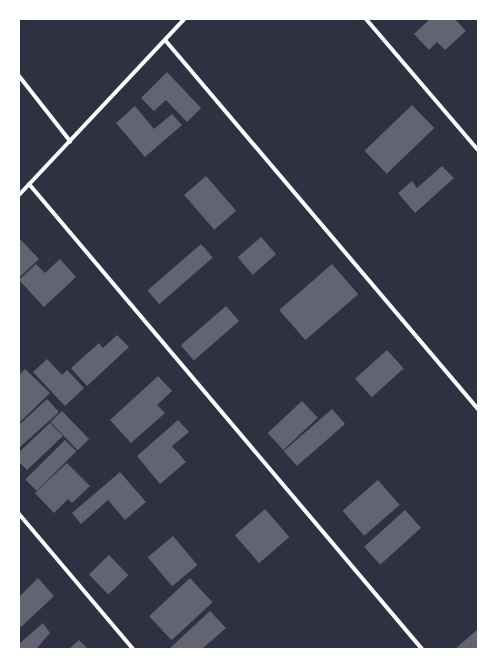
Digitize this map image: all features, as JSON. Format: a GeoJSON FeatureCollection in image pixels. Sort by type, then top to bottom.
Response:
{"type":"FeatureCollection","features":[{"type":"Feature","properties":{"kind":"street"},"geometry":{"type":"LineString","coordinates":[[19,196],[184,19]]}},
{"type":"Feature","properties":{"kind":"street"},"geometry":{"type":"LineString","coordinates":[[366,19],[478,150]]}},
{"type":"Feature","properties":{"kind":"street"},"geometry":{"type":"LineString","coordinates":[[165,40],[478,409]]}},
{"type":"Feature","properties":{"kind":"street"},"geometry":{"type":"LineString","coordinates":[[19,76],[70,141]]}},
{"type":"Feature","properties":{"kind":"street"},"geometry":{"type":"LineString","coordinates":[[30,184],[422,649]]}},
{"type":"Feature","properties":{"kind":"street"},"geometry":{"type":"LineString","coordinates":[[19,514],[133,649]]}},
{"type":"Feature","properties":{"kind":"building"},"geometry":{"type":"Polygon","coordinates":[[[430,19],[455,19],[466,31],[445,50],[437,42],[429,50],[414,34],[430,19]]]}},
{"type":"Feature","properties":{"kind":"building"},"geometry":{"type":"Polygon","coordinates":[[[167,72],[201,108],[187,122],[166,100],[154,111],[141,98],[167,72]]]}},
{"type":"Feature","properties":{"kind":"building"},"geometry":{"type":"Polygon","coordinates":[[[412,105],[434,128],[387,174],[365,151],[412,105]]]}},
{"type":"Feature","properties":{"kind":"building"},"geometry":{"type":"Polygon","coordinates":[[[135,106],[154,129],[172,114],[182,125],[145,157],[116,123],[135,106]]]}},
{"type":"Feature","properties":{"kind":"building"},"geometry":{"type":"Polygon","coordinates":[[[442,166],[454,178],[415,213],[398,193],[412,181],[417,188],[442,166]]]}},
{"type":"Feature","properties":{"kind":"building"},"geometry":{"type":"Polygon","coordinates":[[[206,176],[236,211],[214,230],[184,195],[206,176]]]}},
{"type":"Feature","properties":{"kind":"building"},"geometry":{"type":"Polygon","coordinates":[[[261,237],[276,254],[253,275],[238,257],[261,237]]]}},
{"type":"Feature","properties":{"kind":"building"},"geometry":{"type":"Polygon","coordinates":[[[19,238],[39,259],[19,278],[19,238]]]}},
{"type":"Feature","properties":{"kind":"building"},"geometry":{"type":"Polygon","coordinates":[[[201,244],[213,258],[159,304],[147,291],[201,244]]]}},
{"type":"Feature","properties":{"kind":"building"},"geometry":{"type":"Polygon","coordinates":[[[60,259],[76,277],[44,307],[19,280],[36,264],[45,273],[60,259]]]}},
{"type":"Feature","properties":{"kind":"building"},"geometry":{"type":"Polygon","coordinates":[[[332,264],[358,294],[305,340],[279,310],[332,264]]]}},
{"type":"Feature","properties":{"kind":"building"},"geometry":{"type":"Polygon","coordinates":[[[226,306],[239,321],[194,360],[181,345],[226,306]]]}},
{"type":"Feature","properties":{"kind":"building"},"geometry":{"type":"Polygon","coordinates":[[[117,335],[129,347],[87,386],[71,368],[99,343],[103,348],[117,335]]]}},
{"type":"Feature","properties":{"kind":"building"},"geometry":{"type":"Polygon","coordinates":[[[387,350],[404,369],[372,397],[355,379],[387,350]]]}},
{"type":"Feature","properties":{"kind":"building"},"geometry":{"type":"Polygon","coordinates":[[[47,359],[62,375],[67,370],[84,388],[65,406],[33,372],[47,359]]]}},
{"type":"Feature","properties":{"kind":"building"},"geometry":{"type":"Polygon","coordinates":[[[25,369],[50,393],[19,423],[19,375],[25,369]]]}},
{"type":"Feature","properties":{"kind":"building"},"geometry":{"type":"Polygon","coordinates":[[[158,376],[172,391],[157,405],[165,413],[131,443],[110,420],[158,376]]]}},
{"type":"Feature","properties":{"kind":"building"},"geometry":{"type":"Polygon","coordinates":[[[47,399],[59,412],[19,448],[19,425],[47,399]]]}},
{"type":"Feature","properties":{"kind":"building"},"geometry":{"type":"Polygon","coordinates":[[[302,401],[318,418],[283,450],[268,433],[302,401]]]}},
{"type":"Feature","properties":{"kind":"building"},"geometry":{"type":"Polygon","coordinates":[[[332,409],[345,424],[297,466],[284,451],[332,409]]]}},
{"type":"Feature","properties":{"kind":"building"},"geometry":{"type":"Polygon","coordinates":[[[62,411],[89,439],[78,450],[50,422],[62,411]]]}},
{"type":"Feature","properties":{"kind":"building"},"geometry":{"type":"Polygon","coordinates":[[[178,420],[189,432],[172,446],[186,462],[160,484],[137,456],[178,420]]]}},
{"type":"Feature","properties":{"kind":"building"},"geometry":{"type":"Polygon","coordinates":[[[50,423],[63,436],[27,470],[19,462],[19,452],[50,423]]]}},
{"type":"Feature","properties":{"kind":"building"},"geometry":{"type":"Polygon","coordinates":[[[65,440],[76,451],[37,491],[25,480],[65,440]]]}},
{"type":"Feature","properties":{"kind":"building"},"geometry":{"type":"Polygon","coordinates":[[[67,463],[90,486],[72,503],[68,499],[54,513],[35,493],[67,463]]]}},
{"type":"Feature","properties":{"kind":"building"},"geometry":{"type":"Polygon","coordinates":[[[120,472],[146,502],[125,520],[108,500],[81,524],[72,513],[120,472]]]}},
{"type":"Feature","properties":{"kind":"building"},"geometry":{"type":"Polygon","coordinates":[[[378,480],[400,505],[364,536],[343,511],[378,480]]]}},
{"type":"Feature","properties":{"kind":"building"},"geometry":{"type":"Polygon","coordinates":[[[265,509],[289,537],[259,563],[235,535],[265,509]]]}},
{"type":"Feature","properties":{"kind":"building"},"geometry":{"type":"Polygon","coordinates":[[[405,510],[421,528],[380,565],[364,547],[405,510]]]}},
{"type":"Feature","properties":{"kind":"building"},"geometry":{"type":"Polygon","coordinates":[[[173,536],[197,565],[172,586],[148,557],[173,536]]]}},
{"type":"Feature","properties":{"kind":"building"},"geometry":{"type":"Polygon","coordinates":[[[109,555],[128,575],[108,595],[89,574],[109,555]]]}},
{"type":"Feature","properties":{"kind":"building"},"geometry":{"type":"Polygon","coordinates":[[[38,578],[54,596],[21,627],[19,625],[19,597],[38,578]]]}},
{"type":"Feature","properties":{"kind":"building"},"geometry":{"type":"Polygon","coordinates":[[[190,578],[213,602],[172,640],[149,616],[190,578]]]}},
{"type":"Feature","properties":{"kind":"building"},"geometry":{"type":"Polygon","coordinates":[[[210,611],[226,628],[202,649],[169,649],[210,611]]]}},
{"type":"Feature","properties":{"kind":"building"},"geometry":{"type":"Polygon","coordinates":[[[43,623],[50,633],[36,649],[19,649],[19,644],[43,623]]]}},
{"type":"Feature","properties":{"kind":"building"},"geometry":{"type":"Polygon","coordinates":[[[478,629],[478,649],[455,649],[478,629]]]}},
{"type":"Feature","properties":{"kind":"building"},"geometry":{"type":"Polygon","coordinates":[[[79,640],[88,649],[69,649],[79,640]]]}}]}
